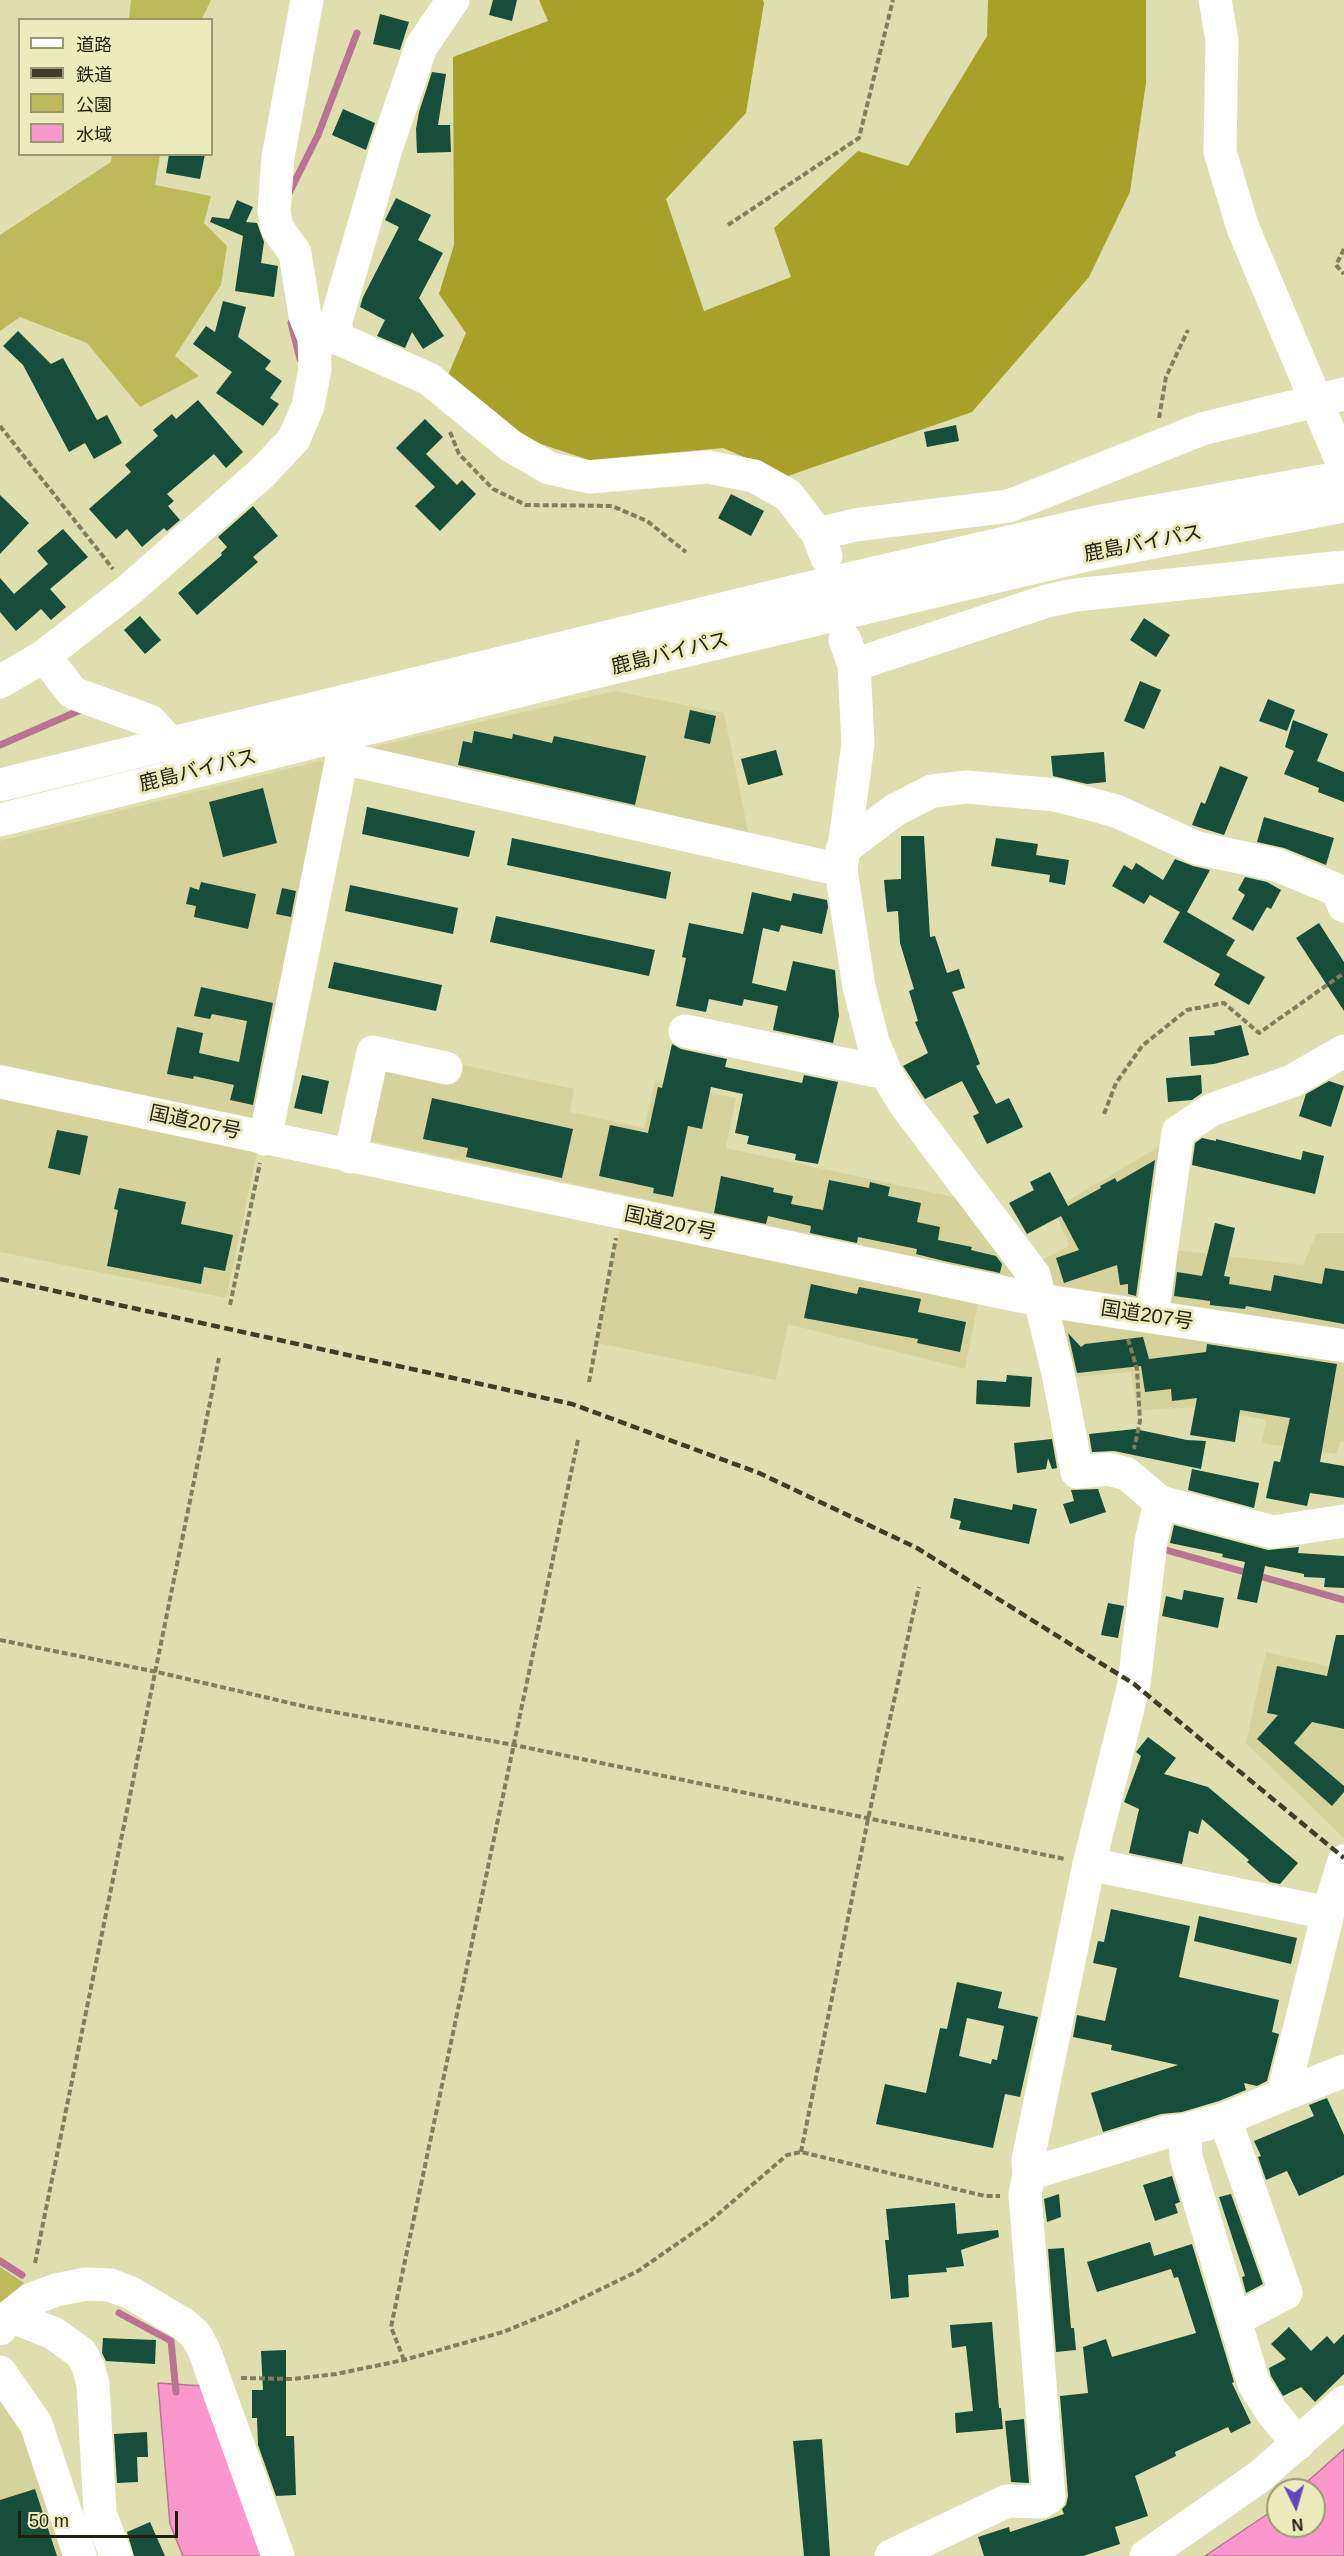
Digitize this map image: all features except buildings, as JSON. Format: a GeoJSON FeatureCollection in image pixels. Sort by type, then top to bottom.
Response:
{"type":"FeatureCollection","features":[{"type":"Feature","properties":{"kind":"main road"},"geometry":{"type":"LineString","coordinates":[[307,0],[278,157],[274,211],[277,228],[289,245],[305,316],[325,338],[429,379],[511,446],[549,468],[589,477],[708,467],[754,476],[788,495],[822,545],[855,525],[1009,506],[1202,429],[1329,406]]}},
{"type":"Feature","properties":{"kind":"main road"},"geometry":{"type":"LineString","coordinates":[[0,682],[44,656],[139,581],[262,473],[294,439],[308,406],[315,369],[325,338],[336,321],[386,149],[421,47],[453,0]]}},
{"type":"Feature","properties":{"kind":"main road"},"geometry":{"type":"LineString","coordinates":[[1215,0],[1222,40],[1220,152],[1243,228],[1329,406],[1344,467]]}},
{"type":"Feature","properties":{"kind":"main road","name":"鹿島バイパス"},"geometry":{"type":"LineString","coordinates":[[0,785],[785,594],[1096,522],[1344,477]]}},
{"type":"Feature","properties":{"kind":"main road","name":"鹿島バイパス"},"geometry":{"type":"LineString","coordinates":[[0,820],[341,747],[594,672],[1091,554],[1344,506]]}},
{"type":"Feature","properties":{"kind":"main road"},"geometry":{"type":"LineString","coordinates":[[1344,567],[1076,595],[849,653],[858,744],[841,860],[859,987],[873,1042],[886,1074],[904,1103],[1034,1275],[1058,1373],[1077,1472],[1109,1468],[1127,1474],[1160,1502],[1273,1532],[1344,1521]]}},
{"type":"Feature","properties":{"kind":"main road"},"geometry":{"type":"LineString","coordinates":[[44,656],[74,693],[150,721],[171,744]]}},
{"type":"Feature","properties":{"kind":"main road"},"geometry":{"type":"LineString","coordinates":[[265,1138],[341,747],[336,703]]}},
{"type":"Feature","properties":{"kind":"main road"},"geometry":{"type":"LineString","coordinates":[[341,747],[841,860]]}},
{"type":"Feature","properties":{"kind":"main road"},"geometry":{"type":"LineString","coordinates":[[841,860],[895,810],[932,791],[967,787],[1056,795],[1116,811],[1197,848],[1277,866],[1342,890]]}},
{"type":"Feature","properties":{"kind":"main road"},"geometry":{"type":"LineString","coordinates":[[685,1031],[886,1074]]}},
{"type":"Feature","properties":{"kind":"main road"},"geometry":{"type":"LineString","coordinates":[[350,1156],[373,1052],[446,1068]]}},
{"type":"Feature","properties":{"kind":"main road"},"geometry":{"type":"LineString","coordinates":[[1152,1317],[1178,1132],[1211,1110],[1292,1081],[1344,1052]]}},
{"type":"Feature","properties":{"kind":"main road","name":"国道207号"},"geometry":{"type":"LineString","coordinates":[[0,1082],[620,1214],[1039,1300],[1344,1346]]}},
{"type":"Feature","properties":{"kind":"main road"},"geometry":{"type":"LineString","coordinates":[[891,2556],[1007,2501],[1045,2499],[1028,2174],[1080,1863],[1134,1684],[1151,1541],[1160,1502]]}},
{"type":"Feature","properties":{"kind":"main road"},"geometry":{"type":"LineString","coordinates":[[1283,2095],[1328,1913],[1344,1861]]}},
{"type":"Feature","properties":{"kind":"main road"},"geometry":{"type":"LineString","coordinates":[[1080,1863],[1328,1913]]}},
{"type":"Feature","properties":{"kind":"main road"},"geometry":{"type":"LineString","coordinates":[[1028,2174],[1166,2132],[1185,2130],[1225,2119],[1344,2071]]}},
{"type":"Feature","properties":{"kind":"main road"},"geometry":{"type":"LineString","coordinates":[[1225,2119],[1286,2293],[1235,2320]]}},
{"type":"Feature","properties":{"kind":"main road"},"geometry":{"type":"LineString","coordinates":[[1185,2130],[1186,2157],[1254,2384],[1271,2411],[1298,2444]]}},
{"type":"Feature","properties":{"kind":"main road"},"geometry":{"type":"LineString","coordinates":[[5,2322],[32,2299],[56,2290],[86,2284],[110,2285],[131,2293],[183,2324],[195,2334],[204,2350],[278,2556]]}},
{"type":"Feature","properties":{"kind":"main road"},"geometry":{"type":"LineString","coordinates":[[5,2322],[53,2333],[81,2353],[88,2366],[93,2384],[100,2513],[116,2556]]}},
{"type":"Feature","properties":{"kind":"main road"},"geometry":{"type":"LineString","coordinates":[[0,2372],[36,2424],[80,2556]]}},
{"type":"Feature","properties":{"kind":"main road"},"geometry":{"type":"LineString","coordinates":[[1146,2556],[1259,2477],[1344,2402]]}},
{"type":"Feature","properties":{"kind":"path"},"geometry":{"type":"LineString","coordinates":[[729,225],[859,138],[893,0]]}},
{"type":"Feature","properties":{"kind":"path"},"geometry":{"type":"LineString","coordinates":[[1344,249],[1336,265],[1344,274]]}},
{"type":"Feature","properties":{"kind":"path"},"geometry":{"type":"LineString","coordinates":[[1154,448],[1167,377],[1188,330]]}},
{"type":"Feature","properties":{"kind":"path"},"geometry":{"type":"LineString","coordinates":[[0,426],[118,574]]}},
{"type":"Feature","properties":{"kind":"path"},"geometry":{"type":"LineString","coordinates":[[1104,1114],[1116,1083],[1142,1046],[1187,1010],[1224,1003],[1259,1033],[1344,973]]}},
{"type":"Feature","properties":{"kind":"path"},"geometry":{"type":"LineString","coordinates":[[230,1305],[265,1138]]}},
{"type":"Feature","properties":{"kind":"path"},"geometry":{"type":"LineString","coordinates":[[589,1382],[620,1214]]}},
{"type":"Feature","properties":{"kind":"path"},"geometry":{"type":"LineString","coordinates":[[1121,1312],[1137,1369],[1140,1421],[1127,1474]]}},
{"type":"Feature","properties":{"kind":"path"},"geometry":{"type":"LineString","coordinates":[[35,2263],[157,1672],[219,1358]]}},
{"type":"Feature","properties":{"kind":"path"},"geometry":{"type":"LineString","coordinates":[[404,2360],[391,2327],[578,1440]]}},
{"type":"Feature","properties":{"kind":"path"},"geometry":{"type":"LineString","coordinates":[[801,2152],[868,1819],[919,1587]]}},
{"type":"Feature","properties":{"kind":"path"},"geometry":{"type":"LineString","coordinates":[[0,1640],[157,1672],[307,1707],[514,1745],[1080,1863]]}},
{"type":"Feature","properties":{"kind":"path"},"geometry":{"type":"LineString","coordinates":[[214,2377],[292,2379],[336,2374],[404,2360],[503,2332],[562,2308],[638,2271],[710,2221],[788,2155],[801,2152],[985,2196],[1028,2174]]}},
{"type":"Feature","properties":{"kind":"shaded area"},"geometry":{"type":"Polygon","coordinates":[[[539,0],[763,0],[746,113],[666,199],[704,311],[791,277],[774,228],[858,151],[908,166],[987,36],[988,0],[1146,0],[1146,83],[1130,192],[1089,277],[972,412],[788,476],[723,448],[589,460],[529,440],[448,375],[466,333],[439,294],[454,245],[453,57],[548,21],[539,0]]]}},
{"type":"Feature","properties":{"kind":"shaded area"},"geometry":{"type":"Polygon","coordinates":[[[615,691],[724,713],[750,841],[366,757],[376,746],[615,691]]]}},
{"type":"Feature","properties":{"kind":"shaded area"},"geometry":{"type":"Polygon","coordinates":[[[320,761],[334,763],[261,1121],[0,1064],[0,841],[320,761]]]}},
{"type":"Feature","properties":{"kind":"shaded area"},"geometry":{"type":"Polygon","coordinates":[[[458,1064],[574,1089],[570,1112],[644,1128],[655,1081],[736,1098],[726,1148],[963,1199],[1024,1269],[1069,1246],[1054,1209],[1170,1140],[1158,1248],[1303,1265],[1317,1233],[1344,1233],[1344,1329],[1029,1281],[367,1140],[382,1070],[453,1085],[458,1064]]]}},
{"type":"Feature","properties":{"kind":"shaded area"},"geometry":{"type":"Polygon","coordinates":[[[0,1097],[257,1153],[226,1298],[0,1252],[0,1097]]]}},
{"type":"Feature","properties":{"kind":"shaded area"},"geometry":{"type":"Polygon","coordinates":[[[620,1228],[978,1303],[965,1369],[788,1324],[776,1380],[598,1343],[620,1228]]]}},
{"type":"Feature","properties":{"kind":"shaded area"},"geometry":{"type":"Polygon","coordinates":[[[1036,1315],[1344,1360],[1344,1441],[1341,1441],[1336,1454],[1262,1443],[1266,1420],[1202,1407],[1137,1410],[1131,1372],[1052,1379],[1036,1315]]]}},
{"type":"Feature","properties":{"kind":"shaded area"},"geometry":{"type":"Polygon","coordinates":[[[1266,1652],[1344,1670],[1344,1838],[1246,1743],[1266,1652]]]}},
{"type":"Feature","properties":{"kind":"shaded area"},"geometry":{"type":"Polygon","coordinates":[[[0,2393],[22,2430],[63,2556],[0,2556],[0,2393]]]}},
{"type":"Feature","properties":{"kind":"green space"},"geometry":{"type":"Polygon","coordinates":[[[131,0],[211,0],[202,18],[129,18],[131,0]]]}},
{"type":"Feature","properties":{"kind":"green space"},"geometry":{"type":"Polygon","coordinates":[[[112,156],[160,156],[155,185],[211,196],[204,223],[227,246],[221,285],[175,356],[199,376],[140,407],[87,343],[20,317],[0,331],[0,235],[111,162],[112,156]]]}},
{"type":"Feature","properties":{"kind":"green space"},"geometry":{"type":"Polygon","coordinates":[[[0,2267],[24,2283],[0,2303],[0,2267]]]}},
{"type":"Feature","properties":{"kind":"water"},"geometry":{"type":"Polygon","coordinates":[[[158,2383],[203,2386],[267,2556],[183,2556],[170,2524],[158,2383]]]}},
{"type":"Feature","properties":{"kind":"water"},"geometry":{"type":"Polygon","coordinates":[[[1344,2449],[1344,2556],[1205,2556],[1266,2515],[1266,2538],[1326,2538],[1326,2478],[1311,2478],[1344,2449]]]}},
{"type":"Feature","properties":{"kind":"waterway"},"geometry":{"type":"LineString","coordinates":[[289,193],[318,135],[357,33]]}},
{"type":"Feature","properties":{"kind":"waterway"},"geometry":{"type":"LineString","coordinates":[[291,323],[300,359]]}},
{"type":"Feature","properties":{"kind":"waterway"},"geometry":{"type":"LineString","coordinates":[[0,745],[83,709]]}},
{"type":"Feature","properties":{"kind":"waterway"},"geometry":{"type":"LineString","coordinates":[[1166,1550],[1344,1600]]}},
{"type":"Feature","properties":{"kind":"waterway"},"geometry":{"type":"LineString","coordinates":[[0,2261],[22,2275]]}},
{"type":"Feature","properties":{"kind":"waterway"},"geometry":{"type":"LineString","coordinates":[[119,2313],[171,2341],[176,2392]]}},
{"type":"Feature","properties":{"kind":"railway"},"geometry":{"type":"LineString","coordinates":[[0,1279],[572,1404],[759,1473],[917,1548],[1134,1684],[1344,1858]]}}]}
